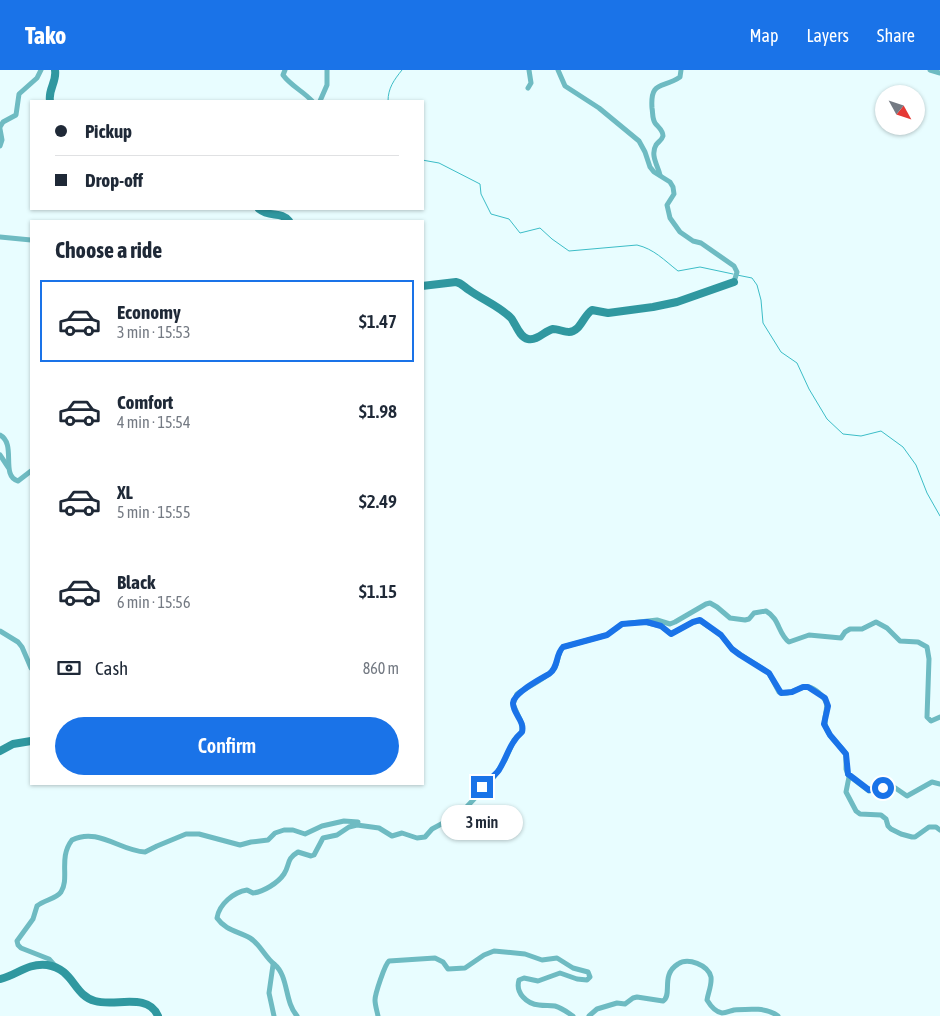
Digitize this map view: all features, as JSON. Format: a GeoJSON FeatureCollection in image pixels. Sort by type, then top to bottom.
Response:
{"type":"FeatureCollection","features":[{"type":"Feature","properties":{"kind":"street"},"geometry":{"type":"LineString","coordinates":[[0,146],[2,140],[0,128],[3,122],[16,115],[20,94],[37,78],[41,70]]}},
{"type":"Feature","properties":{"kind":"street"},"geometry":{"type":"LineString","coordinates":[[50,100],[49,92],[56,80],[54,70]]}},
{"type":"Feature","properties":{"kind":"street"},"geometry":{"type":"LineString","coordinates":[[285,70],[283,76],[287,81],[311,100]]}},
{"type":"Feature","properties":{"kind":"street"},"geometry":{"type":"LineString","coordinates":[[320,100],[326,85],[327,70]]}},
{"type":"Feature","properties":{"kind":"street"},"geometry":{"type":"LineString","coordinates":[[528,88],[531,83],[529,70]]}},
{"type":"Feature","properties":{"kind":"street"},"geometry":{"type":"LineString","coordinates":[[424,286],[460,283],[468,290],[500,309],[511,318],[522,335],[529,339],[537,338],[553,329],[569,332],[576,330],[583,318],[592,310],[608,313],[653,307],[676,302],[734,282],[737,272],[734,266],[701,243],[687,238],[674,226],[667,205],[674,194],[673,187],[670,182],[654,172],[650,167],[639,142],[599,108],[565,86],[558,70]]}},
{"type":"Feature","properties":{"kind":"street"},"geometry":{"type":"LineString","coordinates":[[660,175],[655,162],[654,147],[663,134],[653,118],[651,96],[657,88],[680,78],[681,70]]}},
{"type":"Feature","properties":{"kind":"street"},"geometry":{"type":"LineString","coordinates":[[930,70],[940,73]]}},
{"type":"Feature","properties":{"kind":"street"},"geometry":{"type":"LineString","coordinates":[[260,210],[266,214],[284,216],[288,220]]}},
{"type":"Feature","properties":{"kind":"street"},"geometry":{"type":"LineString","coordinates":[[0,237],[30,240]]}},
{"type":"Feature","properties":{"kind":"street"},"geometry":{"type":"LineString","coordinates":[[0,435],[4,437],[7,443],[10,475],[14,480],[18,481],[30,472]]}},
{"type":"Feature","properties":{"kind":"street"},"geometry":{"type":"LineString","coordinates":[[0,455],[9,467]]}},
{"type":"Feature","properties":{"kind":"street"},"geometry":{"type":"LineString","coordinates":[[297,1016],[285,989],[282,972],[253,940],[230,930],[221,923],[217,918],[221,906],[238,892],[247,890],[253,893],[266,889],[282,877],[289,858],[297,852],[311,856],[314,855],[323,838],[337,835],[352,825],[379,828],[392,836],[402,833],[421,838],[425,837],[432,829],[460,814],[485,784],[494,777],[505,760],[514,740],[522,732],[522,724],[513,704],[517,694],[529,688],[556,667],[559,652],[563,647],[607,635],[622,624],[657,620],[670,624],[710,603],[730,618],[745,620],[749,619],[754,613],[766,611],[774,617],[783,636],[789,642],[809,635],[841,638],[850,629],[862,629],[878,622],[900,641],[918,642],[927,647],[929,659],[927,718],[931,721],[940,716]]}},
{"type":"Feature","properties":{"kind":"street"},"geometry":{"type":"LineString","coordinates":[[647,622],[661,626],[671,634],[700,620],[721,635],[732,649],[769,673],[781,693],[792,692],[803,687],[816,690],[825,698],[828,706],[824,724],[830,735],[846,754],[849,777],[847,797],[859,814],[882,815],[891,829],[912,837],[915,837],[929,827],[936,827],[940,830]]}},
{"type":"Feature","properties":{"kind":"street"},"geometry":{"type":"LineString","coordinates":[[0,632],[18,642],[30,666]]}},
{"type":"Feature","properties":{"kind":"street"},"geometry":{"type":"LineString","coordinates":[[0,751],[13,744],[30,741]]}},
{"type":"Feature","properties":{"kind":"street"},"geometry":{"type":"LineString","coordinates":[[848,774],[869,790],[891,785],[907,796],[930,783],[940,784]]}},
{"type":"Feature","properties":{"kind":"street"},"geometry":{"type":"LineString","coordinates":[[158,1016],[151,1006],[146,1004],[127,1002],[109,1004],[90,1000],[79,990],[69,976],[49,959],[18,945],[17,941],[33,919],[37,906],[57,896],[62,891],[65,851],[72,840],[82,836],[103,838],[122,847],[145,852],[186,834],[199,834],[240,845],[268,840],[275,833],[284,830],[293,830],[305,834],[322,826],[349,821],[362,825]]}},
{"type":"Feature","properties":{"kind":"street"},"geometry":{"type":"LineString","coordinates":[[378,1016],[375,993],[389,961],[435,958],[443,962],[448,969],[461,970],[484,955],[494,951],[525,954],[542,960],[557,958],[573,968],[588,972],[590,977],[587,980],[577,979],[560,973],[538,981],[524,978],[519,980],[520,992],[530,1003],[551,1005],[573,1016]]}},
{"type":"Feature","properties":{"kind":"street"},"geometry":{"type":"LineString","coordinates":[[589,1016],[597,1009],[625,1004],[637,997],[666,1000],[668,976],[677,964],[687,961],[700,965],[710,975],[711,986],[707,1000],[718,1012],[759,1010],[778,1016]]}},
{"type":"Feature","properties":{"kind":"street"},"geometry":{"type":"LineString","coordinates":[[274,964],[269,993],[274,1016]]}},
{"type":"Feature","properties":{"kind":"street"},"geometry":{"type":"LineString","coordinates":[[0,979],[33,965],[58,968]]}},
{"type":"Feature","properties":{"kind":"street"},"geometry":{"type":"LineString","coordinates":[[562,1009],[565,1016]]}},
{"type":"Feature","properties":{"kind":"waterway"},"geometry":{"type":"LineString","coordinates":[[388,100],[392,84],[402,70]]}},
{"type":"Feature","properties":{"kind":"waterway"},"geometry":{"type":"LineString","coordinates":[[424,160],[439,163],[480,184],[481,194],[491,214],[509,219],[520,233],[540,228],[569,251],[637,245],[654,252],[678,271],[700,267],[733,274]]}},
{"type":"Feature","properties":{"kind":"waterway"},"geometry":{"type":"LineString","coordinates":[[737,275],[752,278],[757,285],[761,300],[763,323],[781,352],[797,363],[809,389],[827,419],[843,434],[861,436],[881,431],[903,447],[916,465],[927,493],[940,516]]}},
{"type":"Feature","properties":{"kind":"route"},"geometry":{"type":"LineString","coordinates":[[482,787],[494,777],[505,760],[514,740],[522,732],[522,724],[513,704],[514,698],[520,691],[529,688],[556,667],[559,652],[563,647],[607,635],[622,624],[647,622],[661,626],[671,634],[700,620],[710,629],[721,635],[732,649],[769,673],[779,692],[786,694],[803,687],[808,687],[825,698],[828,706],[824,724],[827,732],[846,754],[848,774],[865,789],[872,791],[883,788]]}}]}
